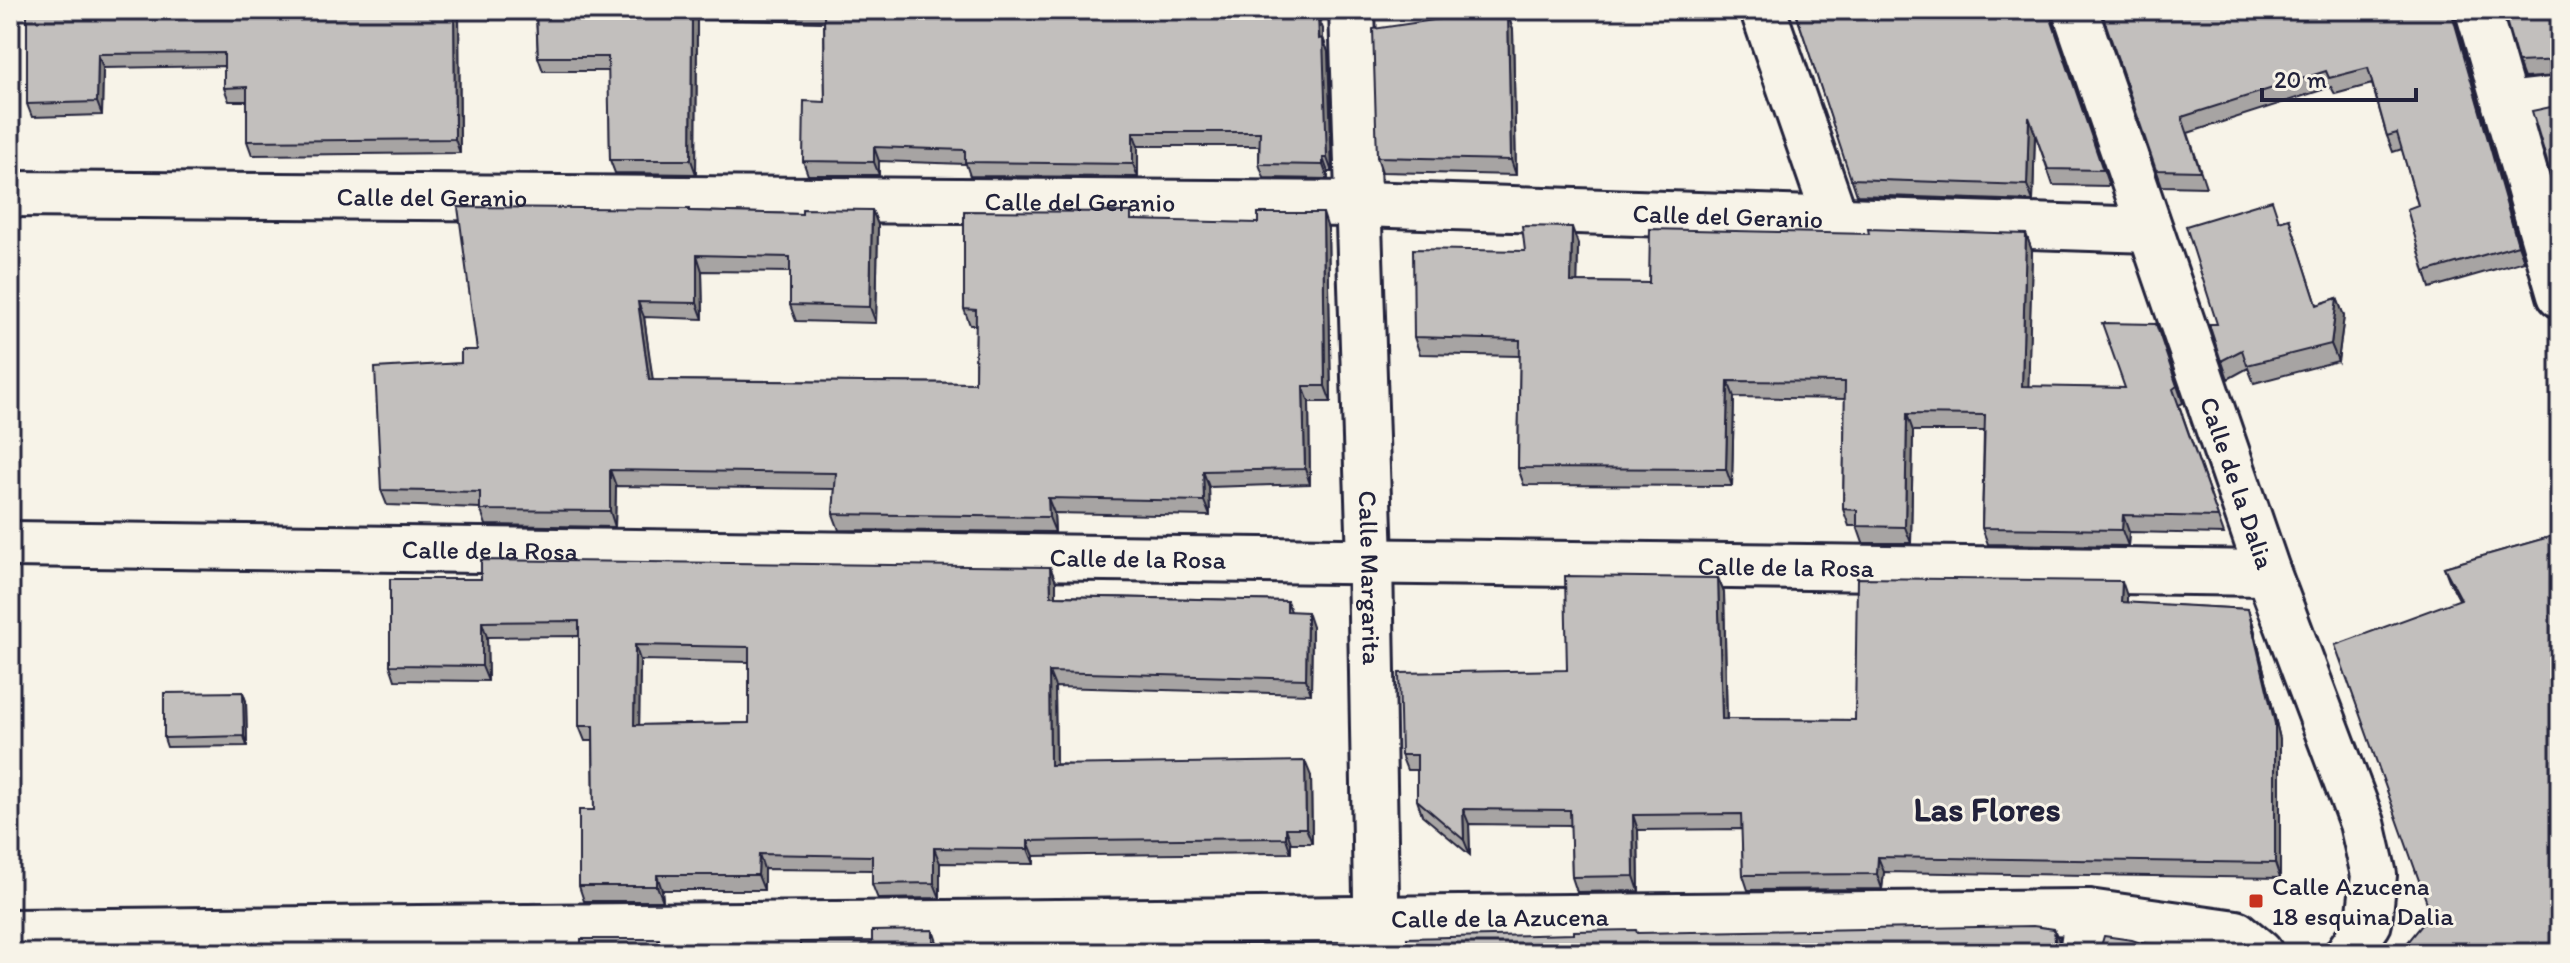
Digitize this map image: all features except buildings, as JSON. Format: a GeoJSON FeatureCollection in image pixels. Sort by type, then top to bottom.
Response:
{"type":"FeatureCollection","features":[{"type":"Feature","properties":{"kind":"street","name":"Calle Margarita"},"geometry":{"type":"LineString","coordinates":[[1352,10],[1361,204],[1377,937]]}},
{"type":"Feature","properties":{"kind":"street"},"geometry":{"type":"LineString","coordinates":[[1763,10],[1835,218]]}},
{"type":"Feature","properties":{"kind":"street","name":"Calle de la Dalia"},"geometry":{"type":"LineString","coordinates":[[2075,10],[2268,573],[2362,823],[2374,875],[2369,923],[2348,953]]}},
{"type":"Feature","properties":{"kind":"street"},"geometry":{"type":"LineString","coordinates":[[2478,10],[2560,295]]}},
{"type":"Feature","properties":{"kind":"street"},"geometry":{"type":"LineString","coordinates":[[2505,105],[2560,99]]}},
{"type":"Feature","properties":{"kind":"street","name":"Calle del Geranio"},"geometry":{"type":"LineString","coordinates":[[10,194],[1361,204],[2150,230]]}},
{"type":"Feature","properties":{"kind":"street","name":"Calle de la Rosa"},"geometry":{"type":"LineString","coordinates":[[10,544],[2268,573]]}},
{"type":"Feature","properties":{"kind":"street","name":"Calle de la Azucena"},"geometry":{"type":"LineString","coordinates":[[10,932],[1377,937],[2236,933],[2260,953]]}},
{"type":"Feature","properties":{"kind":"place","name":"Calle Azucena 18 esquina Dalia"},"geometry":{"type":"Point","coordinates":[2256,901]}},
{"type":"Feature","properties":{"kind":"district","name":"Las Flores"},"geometry":{"type":"Point","coordinates":[1987,809]}}]}
